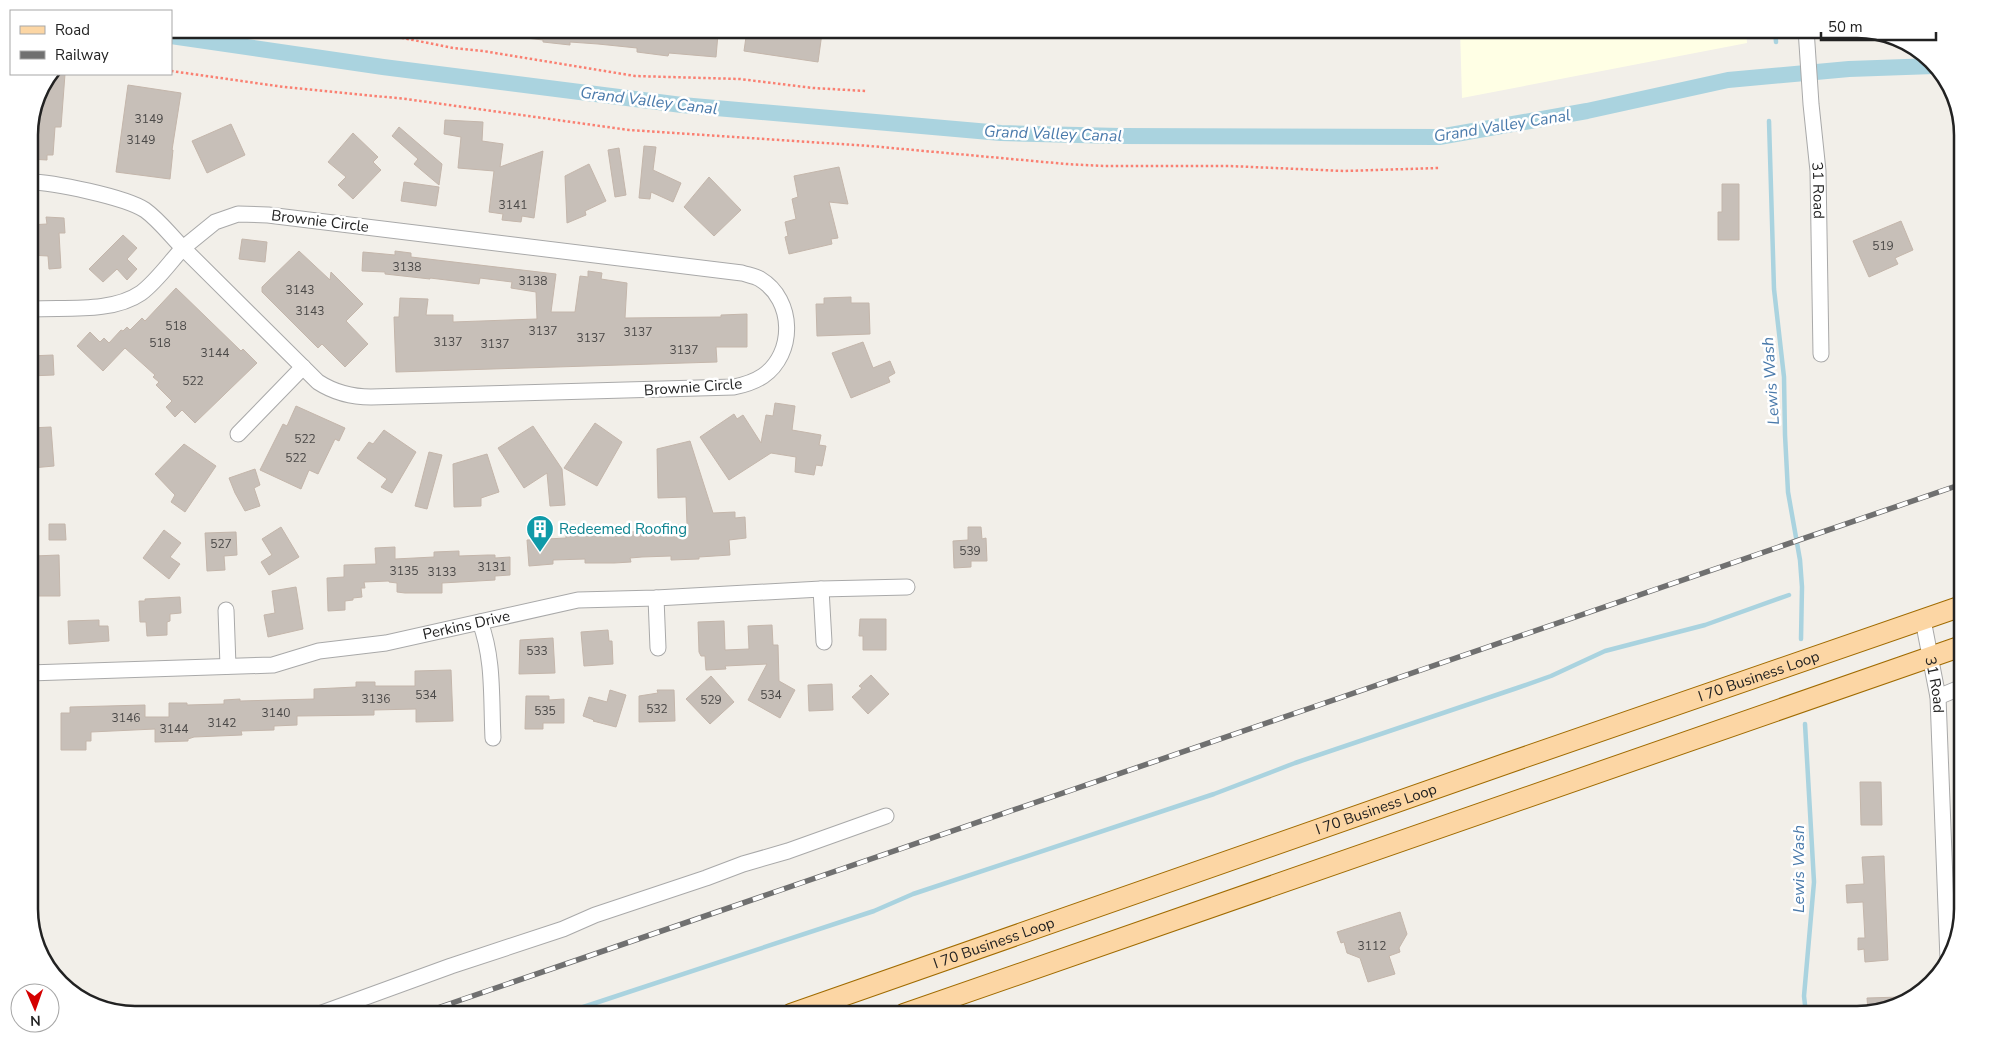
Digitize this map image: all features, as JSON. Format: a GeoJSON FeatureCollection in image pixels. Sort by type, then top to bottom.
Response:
{"type":"FeatureCollection","features":[{"type":"Feature","properties":{"kind":"main road","name":"I 70 Business Loop"},"geometry":{"type":"LineString","coordinates":[[841,1006],[1643,716],[1954,609]]}},
{"type":"Feature","properties":{"kind":"main road"},"geometry":{"type":"LineString","coordinates":[[928,1006],[1954,649]]}},
{"type":"Feature","properties":{"kind":"main road"},"geometry":{"type":"LineString","coordinates":[[944,1006],[1004,980]]}},
{"type":"Feature","properties":{"kind":"street","name":"31 Road"},"geometry":{"type":"LineString","coordinates":[[1807,38],[1818,171],[1821,354]]}},
{"type":"Feature","properties":{"kind":"street","name":"Brownie Circle"},"geometry":{"type":"LineString","coordinates":[[38,183],[58,185],[132,204],[144,210],[318,382],[332,390],[348,395],[364,397],[734,387],[756,380],[774,365],[782,353],[786,340],[785,312],[779,299],[771,288],[760,279],[742,273],[248,214],[238,214],[215,222],[183,248]]}},
{"type":"Feature","properties":{"kind":"street"},"geometry":{"type":"LineString","coordinates":[[38,309],[103,306],[122,303],[142,292],[183,248]]}},
{"type":"Feature","properties":{"kind":"street"},"geometry":{"type":"LineString","coordinates":[[238,434],[303,367]]}},
{"type":"Feature","properties":{"kind":"street","name":"Perkins Drive"},"geometry":{"type":"LineString","coordinates":[[38,673],[273,664],[320,651],[386,644],[578,600],[656,598],[822,588],[907,587]]}},
{"type":"Feature","properties":{"kind":"street"},"geometry":{"type":"LineString","coordinates":[[822,588],[824,642]]}},
{"type":"Feature","properties":{"kind":"street"},"geometry":{"type":"LineString","coordinates":[[656,598],[658,648]]}},
{"type":"Feature","properties":{"kind":"street"},"geometry":{"type":"LineString","coordinates":[[226,610],[228,666]]}},
{"type":"Feature","properties":{"kind":"street","name":"31 Road"},"geometry":{"type":"LineString","coordinates":[[1924,620],[1938,697],[1947,942]]}},
{"type":"Feature","properties":{"kind":"street"},"geometry":{"type":"LineString","coordinates":[[480,622],[487,640],[490,659],[492,738]]}},
{"type":"Feature","properties":{"kind":"street"},"geometry":{"type":"LineString","coordinates":[[1938,697],[1954,690]]}},
{"type":"Feature","properties":{"kind":"street"},"geometry":{"type":"LineString","coordinates":[[341,1006],[742,864],[788,851],[886,816]]}},
{"type":"Feature","properties":{"kind":"path"},"geometry":{"type":"LineString","coordinates":[[403,38],[453,48],[483,51],[635,76],[740,79],[812,88],[866,91]]}},
{"type":"Feature","properties":{"kind":"path"},"geometry":{"type":"LineString","coordinates":[[172,71],[275,86],[406,99],[628,130],[878,147],[1066,164],[1104,166],[1229,166],[1344,171],[1440,168]]}},
{"type":"Feature","properties":{"kind":"shaded area"},"geometry":{"type":"Polygon","coordinates":[[[1460,38],[1747,38],[1747,43],[1462,98],[1460,38]]]}},
{"type":"Feature","properties":{"kind":"building"},"geometry":{"type":"Polygon","coordinates":[[[526,38],[718,38],[716,57],[669,53],[668,56],[637,52],[637,48],[570,42],[570,45],[543,42],[543,40],[526,38]]]}},
{"type":"Feature","properties":{"kind":"building"},"geometry":{"type":"Polygon","coordinates":[[[746,38],[821,38],[818,62],[744,51],[746,38]]]}},
{"type":"Feature","properties":{"kind":"building"},"geometry":{"type":"Polygon","coordinates":[[[58,75],[65,75],[61,127],[55,127],[53,155],[47,155],[47,160],[38,159],[39,115],[50,86],[58,75]]]}},
{"type":"Feature","properties":{"kind":"building"},"geometry":{"type":"Polygon","coordinates":[[[128,85],[181,93],[172,150],[170,179],[116,172],[128,85]]]}},
{"type":"Feature","properties":{"kind":"building"},"geometry":{"type":"Polygon","coordinates":[[[445,120],[483,122],[482,141],[503,144],[500,167],[543,151],[534,218],[522,216],[521,222],[502,220],[503,214],[489,212],[494,171],[458,168],[461,137],[444,134],[445,120]]]}},
{"type":"Feature","properties":{"kind":"building"},"geometry":{"type":"Polygon","coordinates":[[[231,124],[245,155],[207,173],[192,141],[231,124]]]}},
{"type":"Feature","properties":{"kind":"building"},"geometry":{"type":"Polygon","coordinates":[[[399,127],[442,164],[439,185],[414,164],[418,159],[392,136],[399,127]]]}},
{"type":"Feature","properties":{"kind":"building"},"geometry":{"type":"Polygon","coordinates":[[[353,133],[378,157],[373,162],[381,170],[353,199],[338,185],[346,177],[328,162],[353,133]]]}},
{"type":"Feature","properties":{"kind":"building"},"geometry":{"type":"Polygon","coordinates":[[[644,146],[656,147],[653,170],[681,183],[673,202],[651,192],[650,199],[639,198],[644,146]]]}},
{"type":"Feature","properties":{"kind":"building"},"geometry":{"type":"Polygon","coordinates":[[[619,148],[626,195],[615,197],[608,150],[619,148]]]}},
{"type":"Feature","properties":{"kind":"building"},"geometry":{"type":"Polygon","coordinates":[[[589,164],[606,201],[585,211],[586,215],[567,223],[565,176],[589,164]]]}},
{"type":"Feature","properties":{"kind":"building"},"geometry":{"type":"Polygon","coordinates":[[[839,167],[848,204],[829,202],[838,238],[831,239],[832,244],[789,254],[785,237],[788,236],[785,222],[796,219],[792,199],[798,197],[794,176],[839,167]]]}},
{"type":"Feature","properties":{"kind":"building"},"geometry":{"type":"Polygon","coordinates":[[[709,177],[741,210],[714,236],[684,207],[709,177]]]}},
{"type":"Feature","properties":{"kind":"building"},"geometry":{"type":"Polygon","coordinates":[[[404,182],[439,187],[436,206],[401,201],[404,182]]]}},
{"type":"Feature","properties":{"kind":"building"},"geometry":{"type":"Polygon","coordinates":[[[1722,184],[1739,184],[1739,240],[1718,240],[1718,212],[1722,212],[1722,184]]]}},
{"type":"Feature","properties":{"kind":"building"},"geometry":{"type":"Polygon","coordinates":[[[46,217],[64,218],[65,233],[59,233],[61,268],[49,269],[48,256],[38,255],[38,224],[47,224],[46,217]]]}},
{"type":"Feature","properties":{"kind":"building"},"geometry":{"type":"Polygon","coordinates":[[[1901,221],[1913,250],[1895,258],[1898,264],[1869,277],[1853,241],[1901,221]]]}},
{"type":"Feature","properties":{"kind":"building"},"geometry":{"type":"Polygon","coordinates":[[[123,235],[137,248],[127,259],[137,269],[127,280],[117,269],[103,282],[89,269],[123,235]]]}},
{"type":"Feature","properties":{"kind":"building"},"geometry":{"type":"Polygon","coordinates":[[[242,239],[267,242],[265,262],[239,259],[242,239]]]}},
{"type":"Feature","properties":{"kind":"building"},"geometry":{"type":"Polygon","coordinates":[[[299,251],[330,280],[331,272],[363,304],[346,321],[368,344],[345,367],[322,344],[318,348],[262,292],[262,287],[299,251]]]}},
{"type":"Feature","properties":{"kind":"building"},"geometry":{"type":"Polygon","coordinates":[[[395,251],[411,253],[411,257],[556,274],[551,312],[575,312],[580,276],[588,277],[588,271],[602,273],[601,279],[627,283],[625,318],[721,317],[721,315],[747,314],[747,347],[716,347],[717,362],[396,372],[394,317],[399,317],[400,298],[428,299],[426,315],[453,315],[453,322],[537,319],[536,292],[511,288],[512,282],[480,278],[479,284],[385,274],[385,272],[362,271],[363,252],[395,255],[395,251]]]}},
{"type":"Feature","properties":{"kind":"building"},"geometry":{"type":"Polygon","coordinates":[[[176,288],[241,351],[243,349],[257,363],[195,423],[182,410],[175,417],[166,407],[172,401],[156,385],[159,382],[153,377],[155,375],[125,348],[103,371],[77,346],[90,332],[100,342],[104,338],[109,343],[121,330],[123,331],[127,327],[130,330],[142,318],[145,321],[176,288]]]}},
{"type":"Feature","properties":{"kind":"building"},"geometry":{"type":"Polygon","coordinates":[[[851,297],[851,303],[869,303],[870,334],[817,336],[816,304],[824,304],[824,298],[851,297]]]}},
{"type":"Feature","properties":{"kind":"building"},"geometry":{"type":"Polygon","coordinates":[[[863,342],[873,368],[890,361],[895,373],[888,377],[890,382],[851,398],[832,353],[863,342]]]}},
{"type":"Feature","properties":{"kind":"building"},"geometry":{"type":"Polygon","coordinates":[[[53,355],[54,375],[38,376],[38,356],[53,355]]]}},
{"type":"Feature","properties":{"kind":"building"},"geometry":{"type":"Polygon","coordinates":[[[775,403],[795,406],[792,430],[821,435],[819,445],[826,446],[822,466],[816,465],[814,475],[795,472],[796,457],[771,453],[729,480],[700,437],[734,414],[737,419],[743,415],[761,443],[766,415],[773,416],[775,403]]]}},
{"type":"Feature","properties":{"kind":"building"},"geometry":{"type":"Polygon","coordinates":[[[296,406],[345,428],[339,441],[335,439],[318,474],[309,470],[301,489],[260,470],[283,424],[287,426],[296,406]]]}},
{"type":"Feature","properties":{"kind":"building"},"geometry":{"type":"Polygon","coordinates":[[[595,423],[622,442],[597,486],[564,468],[595,423]]]}},
{"type":"Feature","properties":{"kind":"building"},"geometry":{"type":"Polygon","coordinates":[[[533,426],[562,469],[565,505],[550,506],[547,473],[524,488],[498,448],[533,426]]]}},
{"type":"Feature","properties":{"kind":"building"},"geometry":{"type":"Polygon","coordinates":[[[51,427],[54,466],[38,467],[38,428],[51,427]]]}},
{"type":"Feature","properties":{"kind":"building"},"geometry":{"type":"Polygon","coordinates":[[[384,430],[416,452],[392,493],[381,487],[387,479],[357,458],[369,442],[373,444],[384,430]]]}},
{"type":"Feature","properties":{"kind":"building"},"geometry":{"type":"Polygon","coordinates":[[[690,441],[713,513],[735,512],[735,518],[745,517],[746,538],[729,540],[730,555],[671,560],[671,556],[642,557],[630,558],[631,562],[614,563],[585,563],[585,559],[553,560],[553,564],[529,566],[527,540],[566,538],[566,531],[600,529],[600,533],[655,531],[655,526],[687,525],[686,497],[658,498],[657,449],[690,441]]]}},
{"type":"Feature","properties":{"kind":"building"},"geometry":{"type":"Polygon","coordinates":[[[184,444],[216,466],[185,512],[171,502],[175,495],[155,474],[184,444]]]}},
{"type":"Feature","properties":{"kind":"building"},"geometry":{"type":"Polygon","coordinates":[[[429,452],[442,455],[427,509],[415,506],[429,452]]]}},
{"type":"Feature","properties":{"kind":"building"},"geometry":{"type":"Polygon","coordinates":[[[487,454],[499,492],[481,498],[481,506],[454,507],[453,464],[487,454]]]}},
{"type":"Feature","properties":{"kind":"building"},"geometry":{"type":"Polygon","coordinates":[[[255,469],[260,485],[254,488],[260,506],[245,511],[229,478],[255,469]]]}},
{"type":"Feature","properties":{"kind":"building"},"geometry":{"type":"Polygon","coordinates":[[[49,524],[65,524],[66,540],[49,540],[49,524]]]}},
{"type":"Feature","properties":{"kind":"building"},"geometry":{"type":"Polygon","coordinates":[[[281,527],[299,557],[269,575],[261,562],[272,555],[262,539],[281,527]]]}},
{"type":"Feature","properties":{"kind":"building"},"geometry":{"type":"Polygon","coordinates":[[[968,527],[981,527],[982,539],[986,538],[987,561],[971,561],[971,567],[954,568],[953,541],[968,540],[968,527]]]}},
{"type":"Feature","properties":{"kind":"building"},"geometry":{"type":"Polygon","coordinates":[[[164,530],[181,543],[170,557],[180,564],[169,579],[143,558],[164,530]]]}},
{"type":"Feature","properties":{"kind":"building"},"geometry":{"type":"Polygon","coordinates":[[[236,532],[237,555],[224,556],[225,570],[207,571],[205,533],[236,532]]]}},
{"type":"Feature","properties":{"kind":"building"},"geometry":{"type":"Polygon","coordinates":[[[395,547],[395,559],[434,557],[434,552],[459,551],[459,556],[495,555],[495,558],[510,557],[510,575],[495,576],[495,580],[442,583],[442,593],[397,592],[397,583],[389,581],[364,582],[365,588],[361,588],[362,597],[345,601],[345,610],[328,611],[327,578],[344,577],[344,565],[376,564],[375,548],[395,547]]]}},
{"type":"Feature","properties":{"kind":"building"},"geometry":{"type":"Polygon","coordinates":[[[59,555],[60,596],[38,596],[38,556],[59,555]]]}},
{"type":"Feature","properties":{"kind":"building"},"geometry":{"type":"Polygon","coordinates":[[[296,587],[303,629],[268,637],[264,615],[275,613],[272,591],[296,587]]]}},
{"type":"Feature","properties":{"kind":"building"},"geometry":{"type":"Polygon","coordinates":[[[180,597],[181,613],[170,614],[170,621],[167,622],[167,635],[147,636],[146,622],[140,622],[139,601],[180,597]]]}},
{"type":"Feature","properties":{"kind":"building"},"geometry":{"type":"Polygon","coordinates":[[[860,619],[886,619],[886,650],[863,650],[863,636],[859,636],[860,619]]]}},
{"type":"Feature","properties":{"kind":"building"},"geometry":{"type":"Polygon","coordinates":[[[99,620],[99,626],[108,626],[109,641],[69,644],[68,621],[99,620]]]}},
{"type":"Feature","properties":{"kind":"building"},"geometry":{"type":"Polygon","coordinates":[[[724,621],[725,650],[749,649],[748,626],[772,625],[773,645],[778,645],[779,681],[795,690],[780,718],[748,700],[767,664],[725,666],[726,669],[706,670],[705,656],[701,656],[699,652],[698,622],[724,621]]]}},
{"type":"Feature","properties":{"kind":"building"},"geometry":{"type":"Polygon","coordinates":[[[608,630],[609,641],[612,641],[613,664],[584,666],[581,632],[608,630]]]}},
{"type":"Feature","properties":{"kind":"building"},"geometry":{"type":"Polygon","coordinates":[[[553,638],[555,673],[519,674],[520,640],[553,638]]]}},
{"type":"Feature","properties":{"kind":"building"},"geometry":{"type":"Polygon","coordinates":[[[451,670],[453,721],[416,722],[416,709],[374,710],[374,715],[297,716],[297,725],[274,726],[274,730],[241,731],[242,735],[194,737],[188,739],[188,741],[155,742],[155,729],[91,732],[91,741],[86,741],[86,750],[61,750],[61,713],[70,713],[70,707],[145,705],[145,717],[169,717],[169,703],[187,703],[187,705],[224,704],[224,700],[240,699],[240,701],[314,699],[314,689],[356,687],[356,682],[375,682],[375,686],[415,686],[415,671],[451,670]]]}},
{"type":"Feature","properties":{"kind":"building"},"geometry":{"type":"Polygon","coordinates":[[[871,675],[889,694],[868,714],[852,697],[862,688],[859,686],[871,675]]]}},
{"type":"Feature","properties":{"kind":"building"},"geometry":{"type":"Polygon","coordinates":[[[711,676],[734,702],[710,724],[686,699],[711,676]]]}},
{"type":"Feature","properties":{"kind":"building"},"geometry":{"type":"Polygon","coordinates":[[[832,684],[833,710],[809,711],[808,685],[832,684]]]}},
{"type":"Feature","properties":{"kind":"building"},"geometry":{"type":"Polygon","coordinates":[[[610,690],[626,695],[616,727],[593,721],[583,716],[589,697],[607,702],[610,690]]]}},
{"type":"Feature","properties":{"kind":"building"},"geometry":{"type":"Polygon","coordinates":[[[657,690],[674,690],[675,721],[639,722],[639,696],[658,693],[657,690]]]}},
{"type":"Feature","properties":{"kind":"building"},"geometry":{"type":"Polygon","coordinates":[[[526,696],[549,696],[549,700],[564,699],[564,723],[543,723],[543,729],[525,729],[526,696]]]}},
{"type":"Feature","properties":{"kind":"building"},"geometry":{"type":"Polygon","coordinates":[[[1860,782],[1881,782],[1882,825],[1861,825],[1860,782]]]}},
{"type":"Feature","properties":{"kind":"building"},"geometry":{"type":"Polygon","coordinates":[[[1884,856],[1888,960],[1865,962],[1864,949],[1858,950],[1858,938],[1865,938],[1863,902],[1847,903],[1846,885],[1864,884],[1862,857],[1884,856]]]}},
{"type":"Feature","properties":{"kind":"building"},"geometry":{"type":"Polygon","coordinates":[[[1400,912],[1407,934],[1399,948],[1400,952],[1389,956],[1395,974],[1368,982],[1360,958],[1347,953],[1344,942],[1341,943],[1337,932],[1400,912]]]}},
{"type":"Feature","properties":{"kind":"building"},"geometry":{"type":"Polygon","coordinates":[[[1896,997],[1868,1005],[1867,998],[1896,997]]]}},
{"type":"Feature","properties":{"kind":"waterway","name":"Grand Valley Canal"},"geometry":{"type":"LineString","coordinates":[[185,38],[383,67],[682,105],[1001,133],[1120,136],[1439,137],[1587,111],[1728,80],[1849,69],[1925,66]]}},
{"type":"Feature","properties":{"kind":"waterway","name":"Lewis Wash"},"geometry":{"type":"LineString","coordinates":[[1776,38],[1776,42]]}},
{"type":"Feature","properties":{"kind":"waterway","name":"Lewis Wash"},"geometry":{"type":"LineString","coordinates":[[1769,121],[1774,289],[1784,377],[1788,492],[1800,560],[1802,587],[1801,639]]}},
{"type":"Feature","properties":{"kind":"waterway"},"geometry":{"type":"LineString","coordinates":[[586,1006],[874,911],[913,894],[1214,794],[1295,763],[1551,676],[1605,651],[1705,625],[1789,595]]}},
{"type":"Feature","properties":{"kind":"waterway","name":"Lewis Wash"},"geometry":{"type":"LineString","coordinates":[[1805,724],[1814,882],[1804,996],[1805,1006]]}},
{"type":"Feature","properties":{"kind":"railway"},"geometry":{"type":"LineString","coordinates":[[443,1006],[1953,487]]}},
{"type":"Feature","properties":{"kind":"place","name":"Redeemed Roofing"},"geometry":{"type":"Point","coordinates":[540,553]}}]}
